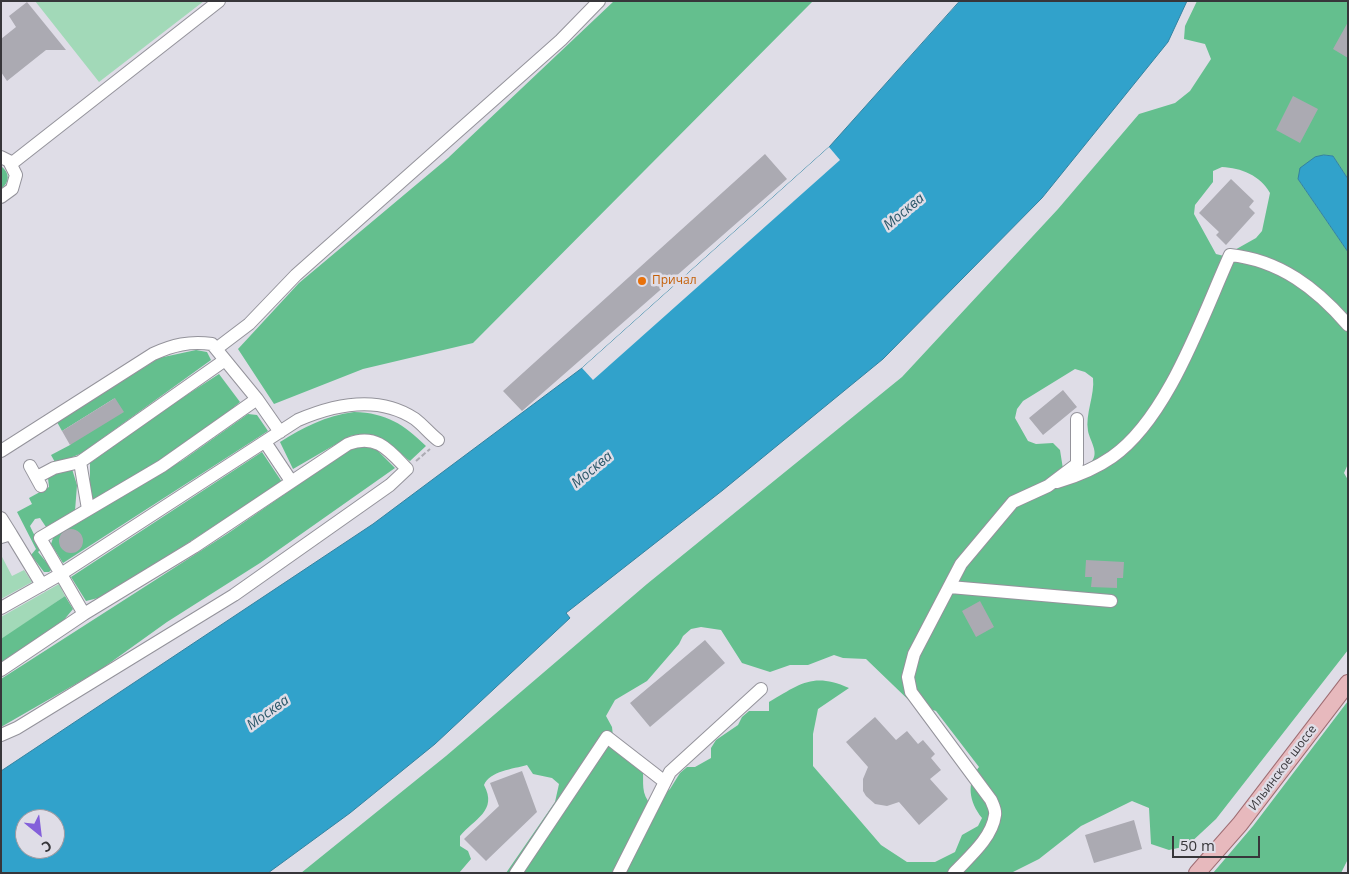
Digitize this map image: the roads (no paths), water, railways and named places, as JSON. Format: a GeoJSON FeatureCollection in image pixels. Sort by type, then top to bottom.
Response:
{"type":"FeatureCollection","features":[{"type":"Feature","properties":{"kind":"main road","name":"Ильинское шоссе"},"geometry":{"type":"LineString","coordinates":[[1197,873],[1240,824],[1348,684]]}},
{"type":"Feature","properties":{"kind":"street"},"geometry":{"type":"LineString","coordinates":[[1,197],[12,189],[16,182],[16,175],[6,161],[218,1]]}},
{"type":"Feature","properties":{"kind":"street"},"geometry":{"type":"LineString","coordinates":[[216,349],[248,324],[296,275],[561,40],[599,1]]}},
{"type":"Feature","properties":{"kind":"street"},"geometry":{"type":"LineString","coordinates":[[954,873],[979,846],[992,825],[996,813],[991,800],[911,692],[908,677],[914,654],[961,564],[1013,502],[1048,486],[1085,474],[1114,456],[1139,432],[1165,398],[1230,256],[1245,257],[1274,267],[1307,284],[1348,325]]}},
{"type":"Feature","properties":{"kind":"street"},"geometry":{"type":"LineString","coordinates":[[1,451],[153,354],[176,344],[195,342],[212,344],[257,399],[280,432]]}},
{"type":"Feature","properties":{"kind":"street"},"geometry":{"type":"LineString","coordinates":[[36,476],[54,468],[80,462],[225,360]]}},
{"type":"Feature","properties":{"kind":"street"},"geometry":{"type":"LineString","coordinates":[[84,614],[40,538],[162,466],[257,399]]}},
{"type":"Feature","properties":{"kind":"street"},"geometry":{"type":"LineString","coordinates":[[1,608],[61,574],[280,432],[316,412],[364,404],[389,408],[415,419],[438,440]]}},
{"type":"Feature","properties":{"kind":"street"},"geometry":{"type":"LineString","coordinates":[[1048,486],[1077,464],[1077,420]]}},
{"type":"Feature","properties":{"kind":"street"},"geometry":{"type":"LineString","coordinates":[[1,670],[84,614],[194,547],[348,444],[359,441],[379,442],[407,469],[390,485],[234,595],[17,728],[1,735]]}},
{"type":"Feature","properties":{"kind":"street"},"geometry":{"type":"LineString","coordinates":[[265,442],[291,481]]}},
{"type":"Feature","properties":{"kind":"street"},"geometry":{"type":"LineString","coordinates":[[80,462],[88,509]]}},
{"type":"Feature","properties":{"kind":"street"},"geometry":{"type":"LineString","coordinates":[[1,518],[6,536],[42,585]]}},
{"type":"Feature","properties":{"kind":"street"},"geometry":{"type":"LineString","coordinates":[[950,587],[1110,601]]}},
{"type":"Feature","properties":{"kind":"street"},"geometry":{"type":"LineString","coordinates":[[619,873],[670,772],[762,689]]}},
{"type":"Feature","properties":{"kind":"street"},"geometry":{"type":"LineString","coordinates":[[516,873],[607,737],[665,782]]}},
{"type":"Feature","properties":{"kind":"water","name":"Москва"},"geometry":{"type":"Polygon","coordinates":[[[960,1],[1187,1],[1168,42],[1042,198],[883,359],[723,490],[566,613],[570,618],[435,744],[350,813],[268,873],[1,873],[1,771],[373,524],[582,368],[829,147],[960,1]]]}},
{"type":"Feature","properties":{"kind":"water"},"geometry":{"type":"Polygon","coordinates":[[[1333,156],[1348,179],[1348,252],[1298,179],[1300,168],[1315,157],[1333,156]]]}},
{"type":"Feature","properties":{"kind":"place","name":"Причал"},"geometry":{"type":"Point","coordinates":[642,281]}}]}
